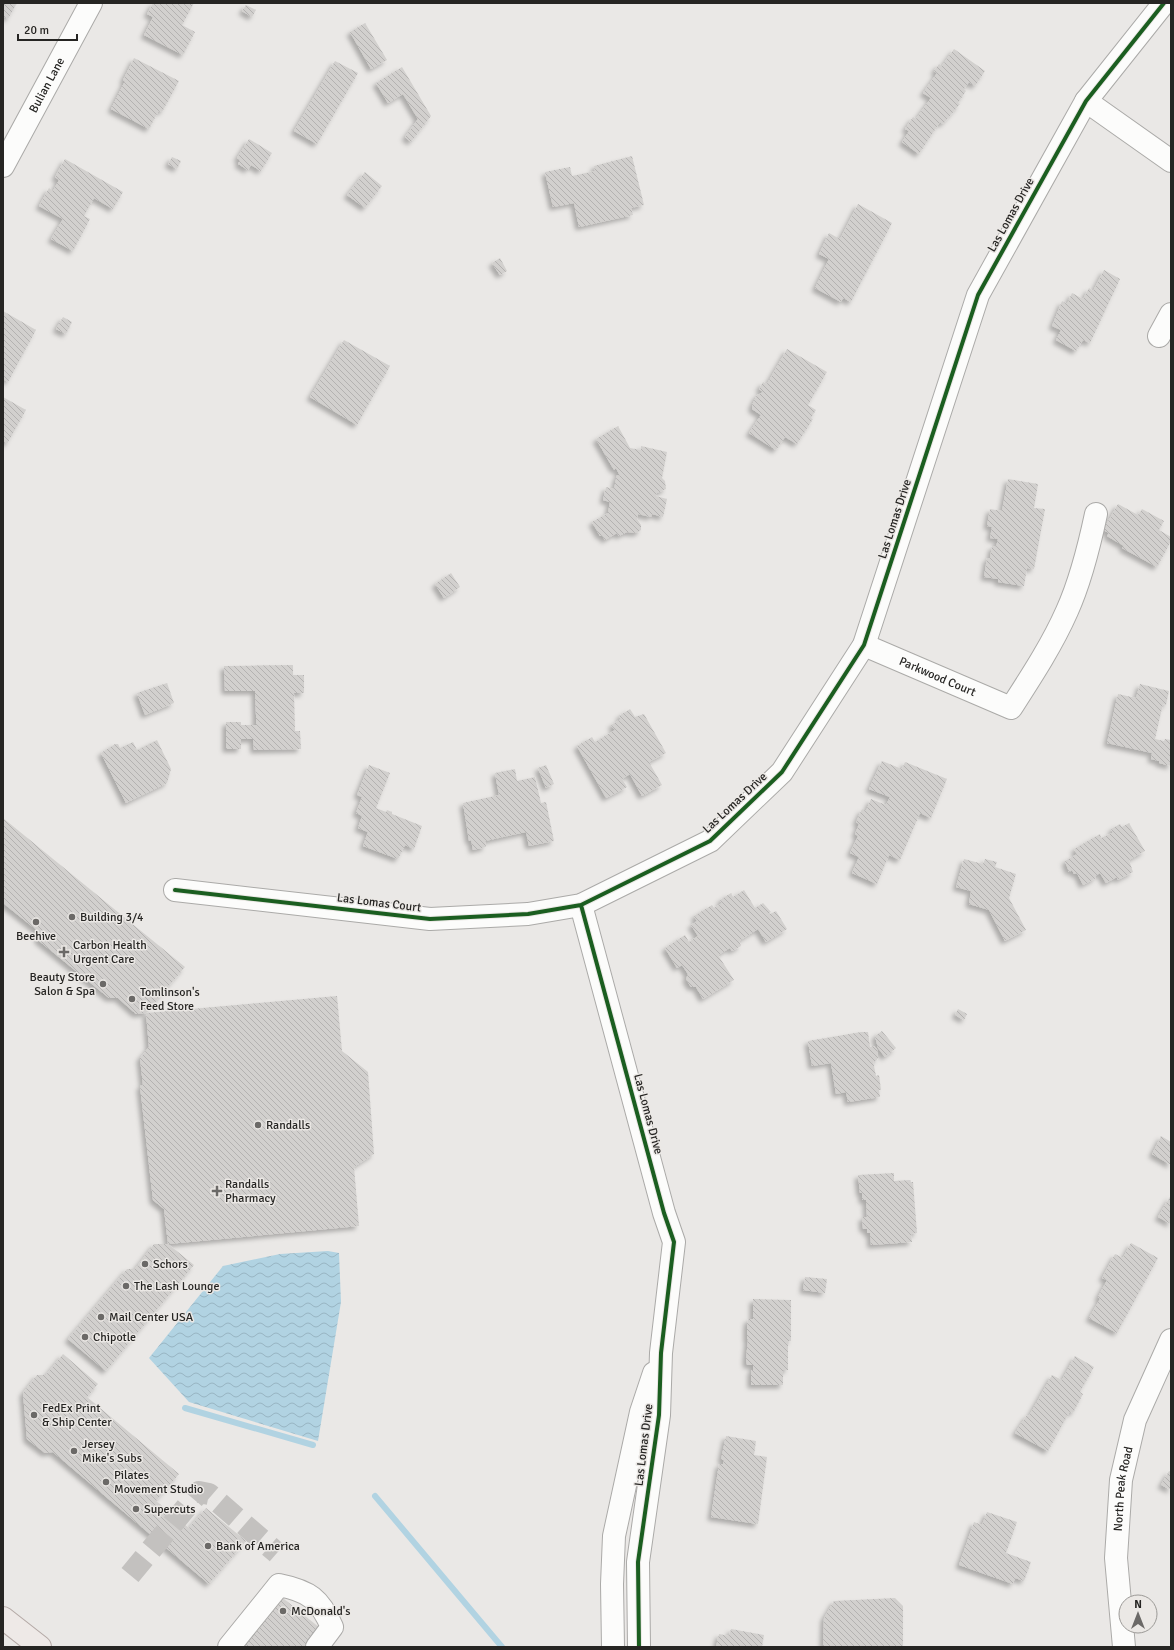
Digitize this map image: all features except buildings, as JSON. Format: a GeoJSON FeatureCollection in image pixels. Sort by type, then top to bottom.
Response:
{"type":"FeatureCollection","features":[{"type":"Feature","properties":{"kind":"main road"},"geometry":{"type":"LineString","coordinates":[[3,1618],[40,1647]]}},
{"type":"Feature","properties":{"kind":"street","name":"Bulian Lane"},"geometry":{"type":"LineString","coordinates":[[3,166],[91,3]]}},
{"type":"Feature","properties":{"kind":"street","name":"Las Lomas Drive"},"geometry":{"type":"LineString","coordinates":[[639,1647],[638,1562],[659,1415],[661,1353],[674,1242],[660,1198],[581,905],[710,841],[782,772],[864,646],[978,295],[1086,101],[1164,3]]}},
{"type":"Feature","properties":{"kind":"street"},"geometry":{"type":"LineString","coordinates":[[1086,101],[1171,161]]}},
{"type":"Feature","properties":{"kind":"street"},"geometry":{"type":"LineString","coordinates":[[1159,336],[1171,314]]}},
{"type":"Feature","properties":{"kind":"street","name":"Parkwood Court"},"geometry":{"type":"LineString","coordinates":[[864,646],[1011,708],[1039,665],[1067,610],[1089,548],[1096,514]]}},
{"type":"Feature","properties":{"kind":"street","name":"Las Lomas Court"},"geometry":{"type":"LineString","coordinates":[[175,890],[430,919],[528,914],[581,905]]}},
{"type":"Feature","properties":{"kind":"street","name":"North Peak Road"},"geometry":{"type":"LineString","coordinates":[[1124,1647],[1116,1558],[1121,1480],[1135,1420],[1171,1340]]}},
{"type":"Feature","properties":{"kind":"street","name":"Las Lomas Drive"},"geometry":{"type":"LineString","coordinates":[[613,1647],[612,1584],[614,1536],[641,1412],[661,1353]]}},
{"type":"Feature","properties":{"kind":"street"},"geometry":{"type":"LineString","coordinates":[[228,1647],[279,1585],[292,1588],[309,1596],[325,1610],[332,1627],[317,1647]]}},
{"type":"Feature","properties":{"kind":"water"},"geometry":{"type":"Polygon","coordinates":[[[328,1251],[339,1253],[341,1302],[318,1441],[189,1402],[149,1358],[223,1266],[280,1254],[328,1251]]]}},
{"type":"Feature","properties":{"kind":"waterway"},"geometry":{"type":"LineString","coordinates":[[185,1408],[313,1445]]}},
{"type":"Feature","properties":{"kind":"waterway"},"geometry":{"type":"LineString","coordinates":[[375,1496],[502,1647]]}},
{"type":"Feature","properties":{"kind":"tunnel"},"geometry":{"type":"LineString","coordinates":[[130,1575],[199,1492],[209,1494],[277,1553]]}},
{"type":"Feature","properties":{"kind":"cycle path"},"geometry":{"type":"LineString","coordinates":[[175,890],[430,919],[528,914],[581,905],[710,841],[782,772],[864,645],[978,295],[1086,101],[1164,3]]}},
{"type":"Feature","properties":{"kind":"cycle path"},"geometry":{"type":"LineString","coordinates":[[581,905],[664,1213],[674,1242],[661,1353],[659,1415],[638,1562],[639,1647]]}},
{"type":"Feature","properties":{"kind":"place","name":"Building 3/4"},"geometry":{"type":"Point","coordinates":[72,917]}},
{"type":"Feature","properties":{"kind":"place","name":"Beehive"},"geometry":{"type":"Point","coordinates":[36,922]}},
{"type":"Feature","properties":{"kind":"place","name":"Carbon Health Urgent Care"},"geometry":{"type":"Point","coordinates":[64,952]}},
{"type":"Feature","properties":{"kind":"place","name":"Beauty Store Salon & Spa"},"geometry":{"type":"Point","coordinates":[103,984]}},
{"type":"Feature","properties":{"kind":"place","name":"Tomlinson's Feed Store"},"geometry":{"type":"Point","coordinates":[132,999]}},
{"type":"Feature","properties":{"kind":"place","name":"Randalls"},"geometry":{"type":"Point","coordinates":[258,1125]}},
{"type":"Feature","properties":{"kind":"place","name":"Randalls Pharmacy"},"geometry":{"type":"Point","coordinates":[217,1191]}},
{"type":"Feature","properties":{"kind":"place","name":"Schors"},"geometry":{"type":"Point","coordinates":[145,1264]}},
{"type":"Feature","properties":{"kind":"place","name":"The Lash Lounge"},"geometry":{"type":"Point","coordinates":[126,1286]}},
{"type":"Feature","properties":{"kind":"place","name":"Mail Center USA"},"geometry":{"type":"Point","coordinates":[101,1317]}},
{"type":"Feature","properties":{"kind":"place","name":"Chipotle"},"geometry":{"type":"Point","coordinates":[85,1337]}},
{"type":"Feature","properties":{"kind":"place","name":"FedEx Print & Ship Center"},"geometry":{"type":"Point","coordinates":[34,1415]}},
{"type":"Feature","properties":{"kind":"place","name":"Jersey Mike's Subs"},"geometry":{"type":"Point","coordinates":[74,1451]}},
{"type":"Feature","properties":{"kind":"place","name":"Pilates Movement Studio"},"geometry":{"type":"Point","coordinates":[106,1482]}},
{"type":"Feature","properties":{"kind":"place","name":"Supercuts"},"geometry":{"type":"Point","coordinates":[136,1509]}},
{"type":"Feature","properties":{"kind":"place","name":"Bank of America"},"geometry":{"type":"Point","coordinates":[208,1546]}},
{"type":"Feature","properties":{"kind":"place","name":"McDonald's"},"geometry":{"type":"Point","coordinates":[283,1611]}}]}
